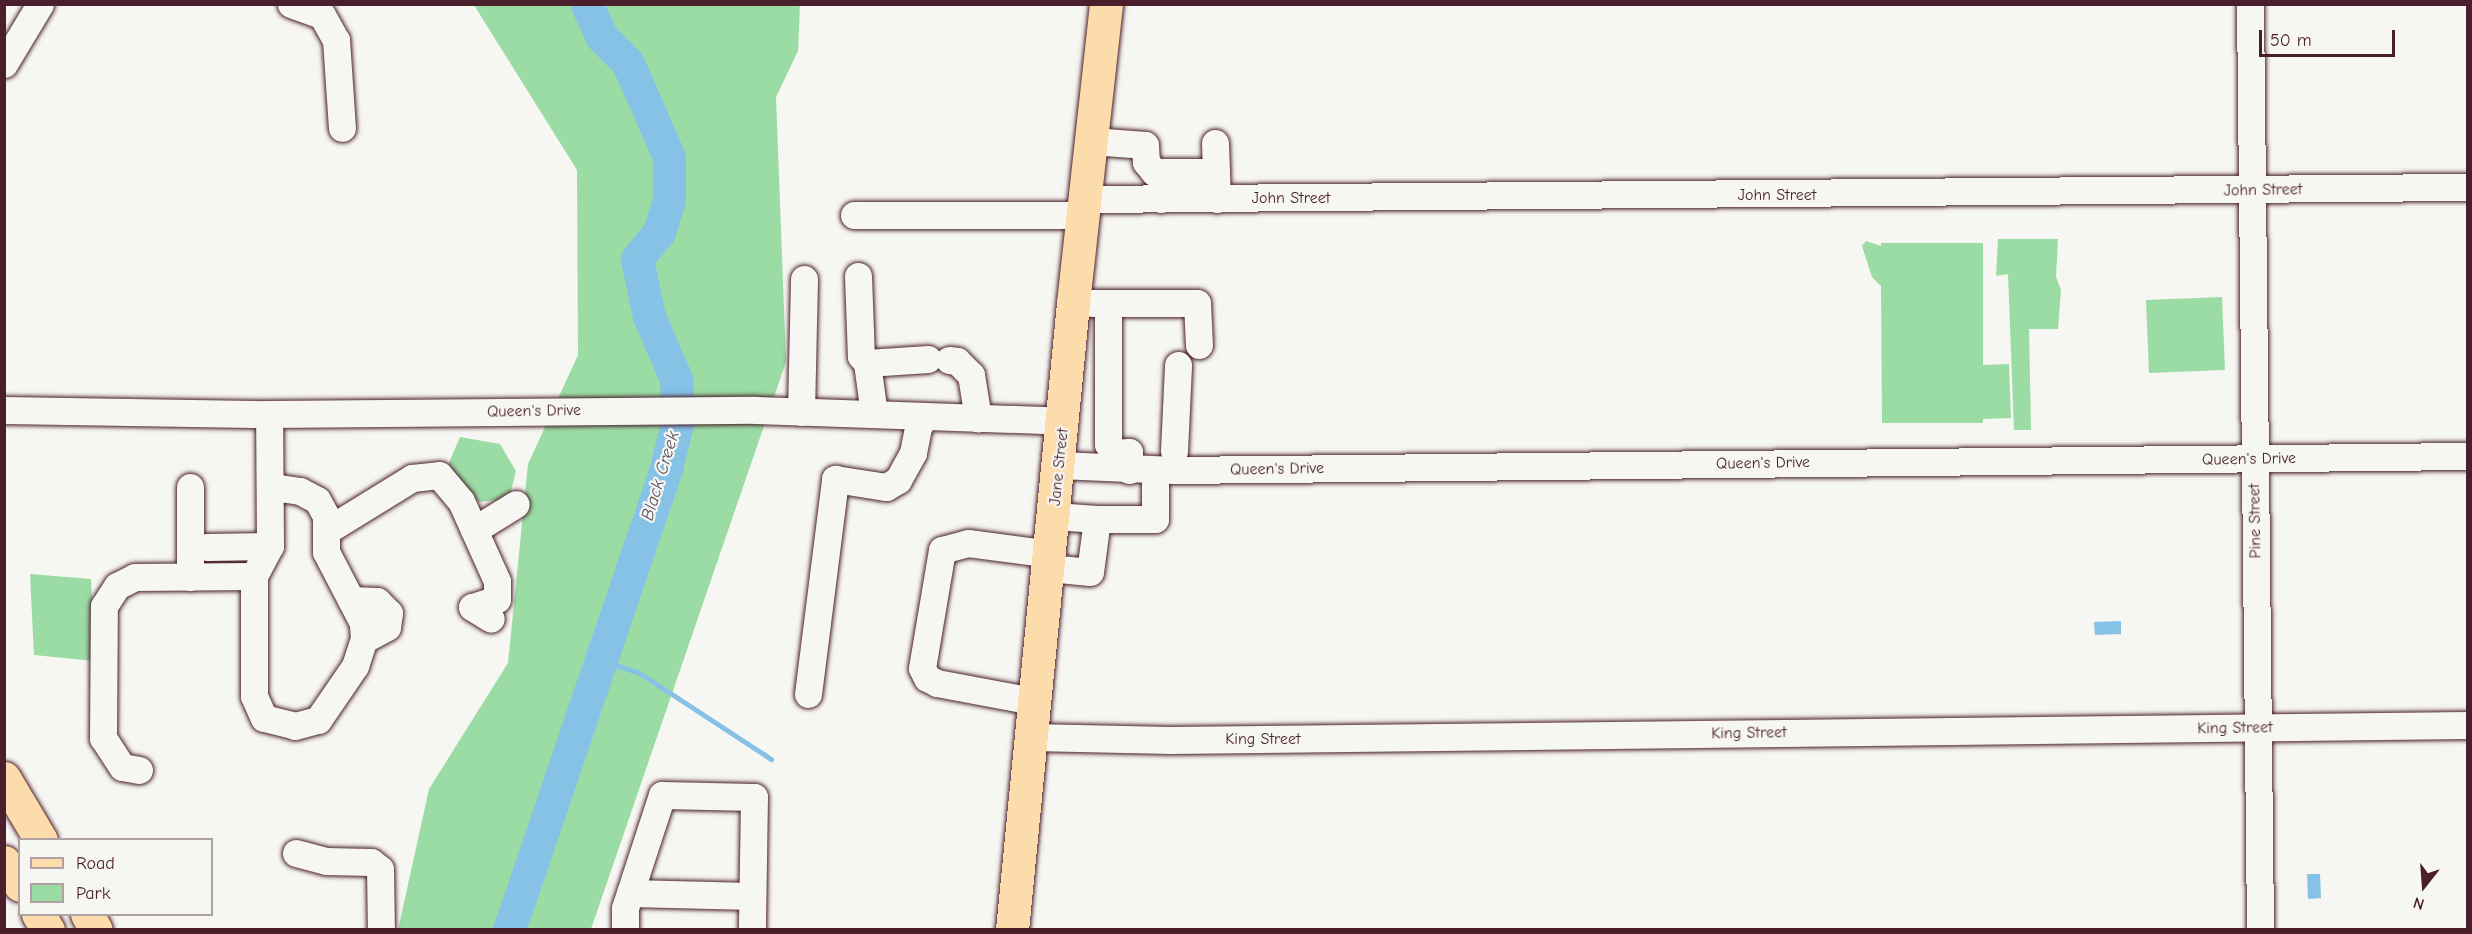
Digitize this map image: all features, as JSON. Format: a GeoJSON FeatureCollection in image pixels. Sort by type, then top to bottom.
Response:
{"type":"FeatureCollection","features":[{"type":"Feature","properties":{"kind":"main road","name":"Jane Street"},"geometry":{"type":"LineString","coordinates":[[1012,930],[1033,701],[1064,421],[1072,303],[1085,207],[1106,4]]}},
{"type":"Feature","properties":{"kind":"main road"},"geometry":{"type":"LineString","coordinates":[[4,778],[40,838]]}},
{"type":"Feature","properties":{"kind":"main road"},"geometry":{"type":"LineString","coordinates":[[4,862],[18,882]]}},
{"type":"Feature","properties":{"kind":"main road"},"geometry":{"type":"LineString","coordinates":[[39,916],[48,930]]}},
{"type":"Feature","properties":{"kind":"street"},"geometry":{"type":"LineString","coordinates":[[4,64],[12,32],[40,4]]}},
{"type":"Feature","properties":{"kind":"street"},"geometry":{"type":"LineString","coordinates":[[291,4],[322,15],[336,40],[342,128]]}},
{"type":"Feature","properties":{"kind":"street","name":"Pine Street"},"geometry":{"type":"LineString","coordinates":[[2250,4],[2256,727],[2260,930]]}},
{"type":"Feature","properties":{"kind":"street"},"geometry":{"type":"LineString","coordinates":[[1092,141],[1145,145],[1146,162],[1161,185],[1216,172]]}},
{"type":"Feature","properties":{"kind":"street"},"geometry":{"type":"LineString","coordinates":[[1215,143],[1217,199]]}},
{"type":"Feature","properties":{"kind":"street","name":"John Street"},"geometry":{"type":"LineString","coordinates":[[854,215],[1085,207],[1161,185],[1217,199],[2468,187]]}},
{"type":"Feature","properties":{"kind":"street"},"geometry":{"type":"LineString","coordinates":[[858,276],[861,356],[867,363],[874,414]]}},
{"type":"Feature","properties":{"kind":"street"},"geometry":{"type":"LineString","coordinates":[[801,412],[804,279]]}},
{"type":"Feature","properties":{"kind":"street"},"geometry":{"type":"LineString","coordinates":[[1072,303],[1197,303],[1199,345]]}},
{"type":"Feature","properties":{"kind":"street"},"geometry":{"type":"LineString","coordinates":[[1108,304],[1108,444],[1117,453],[1152,463]]}},
{"type":"Feature","properties":{"kind":"street"},"geometry":{"type":"LineString","coordinates":[[867,363],[939,359],[957,361],[971,375],[978,418]]}},
{"type":"Feature","properties":{"kind":"street"},"geometry":{"type":"LineString","coordinates":[[1069,362],[1107,364]]}},
{"type":"Feature","properties":{"kind":"street"},"geometry":{"type":"LineString","coordinates":[[1054,516],[1155,519],[1152,463],[1178,365]]}},
{"type":"Feature","properties":{"kind":"street","name":"Queen's Drive"},"geometry":{"type":"LineString","coordinates":[[4,410],[269,414],[756,410],[1064,421]]}},
{"type":"Feature","properties":{"kind":"street"},"geometry":{"type":"LineString","coordinates":[[269,414],[270,546],[254,576],[254,696],[264,718],[296,726],[318,720],[355,666],[364,639],[363,623],[326,552],[326,516],[317,500],[300,490],[271,487]]}},
{"type":"Feature","properties":{"kind":"street"},"geometry":{"type":"LineString","coordinates":[[808,694],[835,478],[886,488],[898,480],[909,462],[918,427],[924,416]]}},
{"type":"Feature","properties":{"kind":"street","name":"Queen's Drive"},"geometry":{"type":"LineString","coordinates":[[1059,465],[2468,456]]}},
{"type":"Feature","properties":{"kind":"street"},"geometry":{"type":"LineString","coordinates":[[326,531],[412,478],[439,475],[461,501],[497,581],[497,599],[472,607],[491,619]]}},
{"type":"Feature","properties":{"kind":"street"},"geometry":{"type":"LineString","coordinates":[[190,487],[190,577]]}},
{"type":"Feature","properties":{"kind":"street"},"geometry":{"type":"LineString","coordinates":[[474,530],[516,504]]}},
{"type":"Feature","properties":{"kind":"street"},"geometry":{"type":"LineString","coordinates":[[1033,701],[937,683],[927,678],[922,668],[942,550],[968,543],[1090,572],[1096,519]]}},
{"type":"Feature","properties":{"kind":"street"},"geometry":{"type":"LineString","coordinates":[[207,547],[270,546]]}},
{"type":"Feature","properties":{"kind":"street"},"geometry":{"type":"LineString","coordinates":[[139,770],[122,767],[103,738],[104,606],[117,586],[135,577],[254,576]]}},
{"type":"Feature","properties":{"kind":"street","name":"King Street"},"geometry":{"type":"LineString","coordinates":[[1031,737],[1060,740],[1218,740],[2468,725]]}},
{"type":"Feature","properties":{"kind":"street"},"geometry":{"type":"LineString","coordinates":[[625,930],[630,893],[662,795],[754,797],[752,930]]}},
{"type":"Feature","properties":{"kind":"street"},"geometry":{"type":"LineString","coordinates":[[297,853],[326,861],[371,862],[380,868],[381,930]]}},
{"type":"Feature","properties":{"kind":"street"},"geometry":{"type":"LineString","coordinates":[[630,893],[752,896]]}},
{"type":"Feature","properties":{"kind":"green space"},"geometry":{"type":"Polygon","coordinates":[[[474,5],[800,5],[798,51],[776,97],[786,362],[591,929],[398,930],[429,789],[508,663],[528,464],[578,355],[577,170],[474,5]]]}},
{"type":"Feature","properties":{"kind":"green space"},"geometry":{"type":"Polygon","coordinates":[[[1998,239],[2058,239],[2056,277],[2061,290],[2058,329],[2029,329],[2031,430],[2014,430],[2008,274],[1996,276],[1998,239]]]}},
{"type":"Feature","properties":{"kind":"green space"},"geometry":{"type":"Polygon","coordinates":[[[1866,241],[1881,246],[1881,243],[1983,243],[1983,365],[2009,364],[2011,418],[1983,419],[1983,423],[1882,423],[1881,286],[1872,277],[1862,246],[1866,241]]]}},
{"type":"Feature","properties":{"kind":"green space"},"geometry":{"type":"Polygon","coordinates":[[[2222,297],[2225,370],[2149,373],[2146,300],[2222,297]]]}},
{"type":"Feature","properties":{"kind":"green space"},"geometry":{"type":"Polygon","coordinates":[[[460,437],[500,444],[516,471],[509,499],[479,502],[444,474],[460,437]]]}},
{"type":"Feature","properties":{"kind":"green space"},"geometry":{"type":"Polygon","coordinates":[[[30,574],[91,579],[95,661],[34,655],[30,574]]]}},
{"type":"Feature","properties":{"kind":"water"},"geometry":{"type":"Polygon","coordinates":[[[2121,621],[2121,634],[2095,635],[2094,622],[2121,621]]]}},
{"type":"Feature","properties":{"kind":"water"},"geometry":{"type":"Polygon","coordinates":[[[2307,874],[2320,874],[2321,898],[2308,899],[2307,874]]]}},
{"type":"Feature","properties":{"kind":"waterway","name":"Black Creek"},"geometry":{"type":"LineString","coordinates":[[509,930],[666,468],[678,420],[676,379],[649,316],[637,259],[659,232],[669,200],[669,157],[628,63],[601,36],[587,4]]}},
{"type":"Feature","properties":{"kind":"waterway"},"geometry":{"type":"LineString","coordinates":[[600,660],[638,672],[771,759]]}}]}
